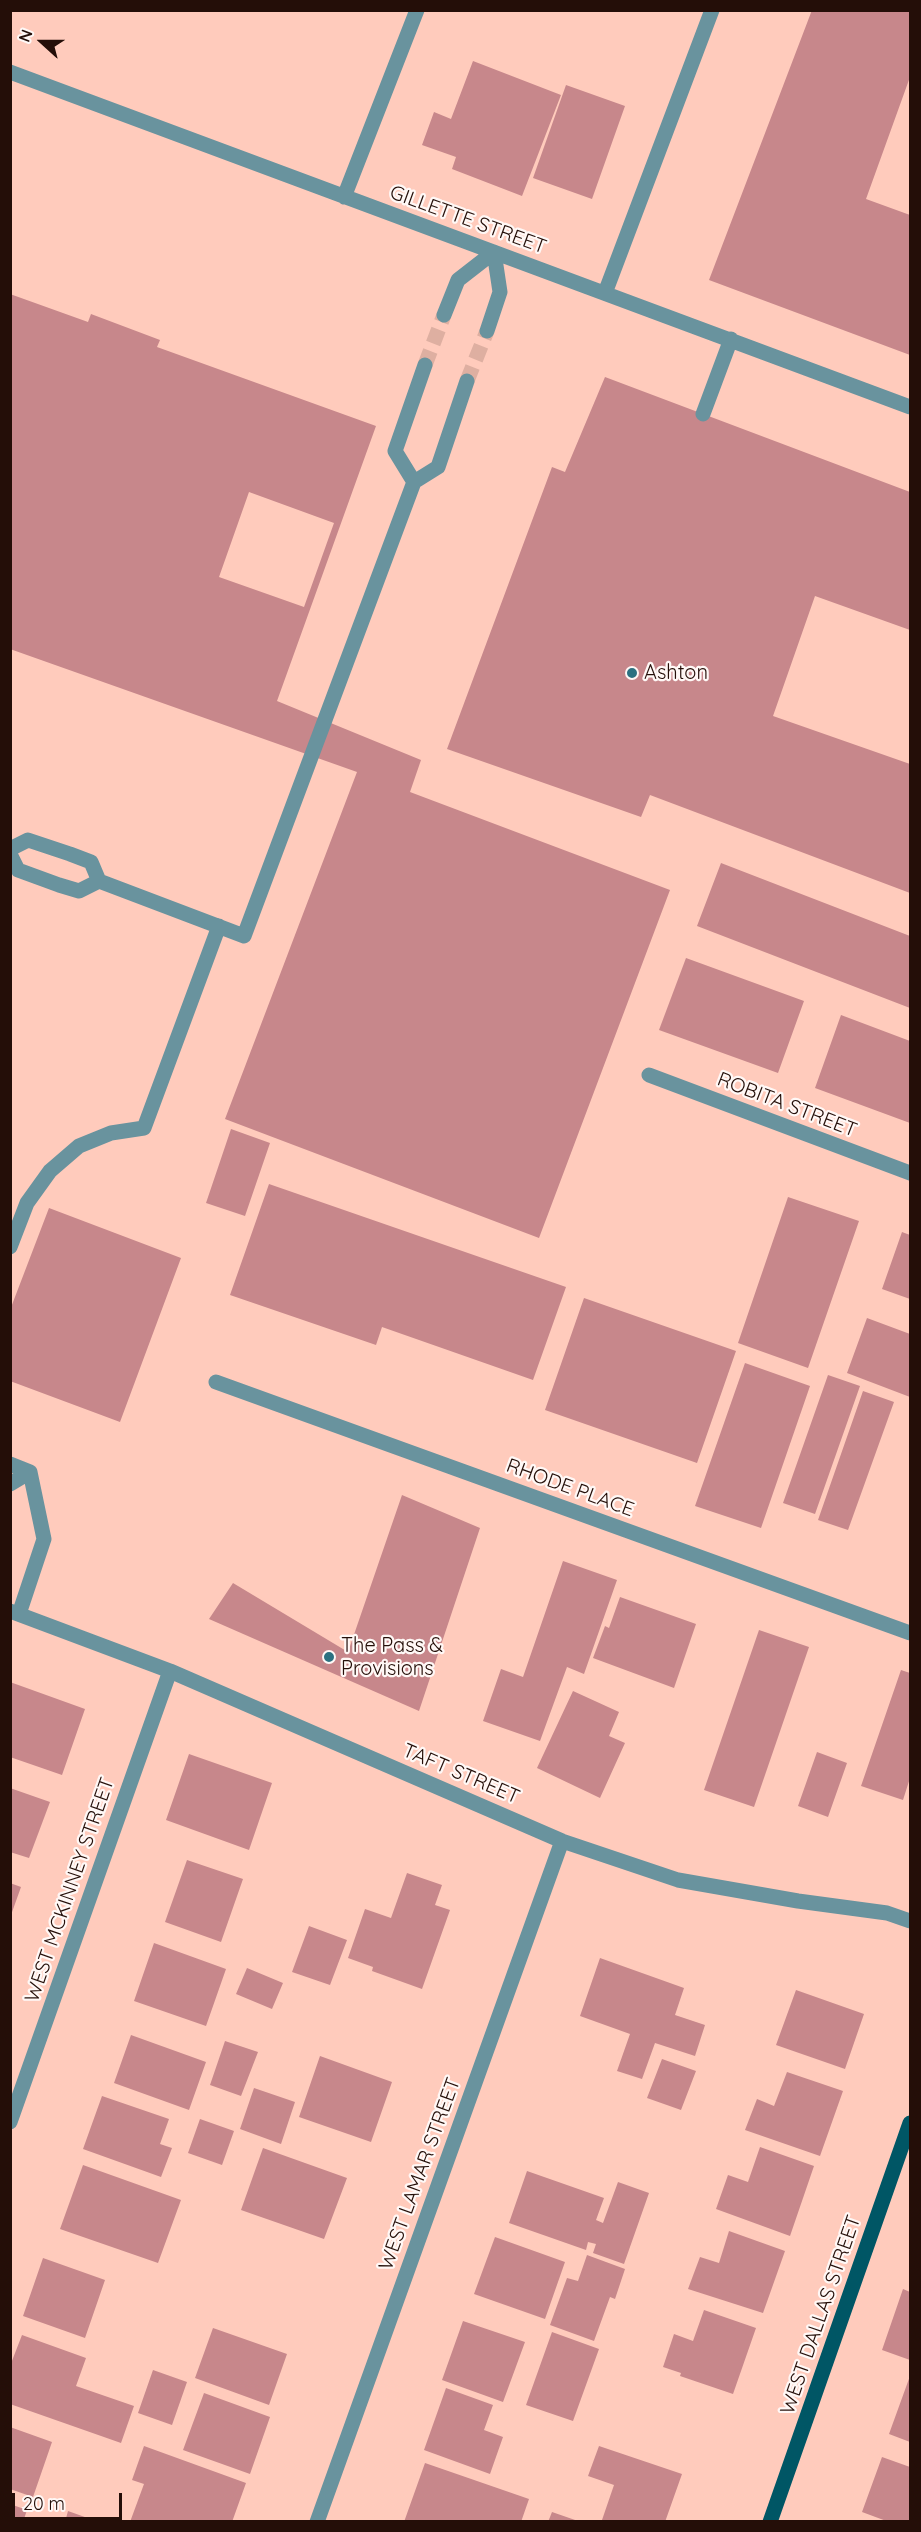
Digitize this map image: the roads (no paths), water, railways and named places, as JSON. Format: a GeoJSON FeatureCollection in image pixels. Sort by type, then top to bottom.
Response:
{"type":"FeatureCollection","features":[{"type":"Feature","properties":{"kind":"main road","name":"WEST DALLAS STREET"},"geometry":{"type":"LineString","coordinates":[[770,2522],[910,2123]]}},
{"type":"Feature","properties":{"kind":"street"},"geometry":{"type":"LineString","coordinates":[[344,197],[417,10]]}},
{"type":"Feature","properties":{"kind":"street"},"geometry":{"type":"LineString","coordinates":[[605,293],[712,10]]}},
{"type":"Feature","properties":{"kind":"street","name":"GILLETTE STREET"},"geometry":{"type":"LineString","coordinates":[[10,72],[910,407]]}},
{"type":"Feature","properties":{"kind":"street"},"geometry":{"type":"LineString","coordinates":[[444,315],[458,280],[494,252],[500,292],[487,331]]}},
{"type":"Feature","properties":{"kind":"street"},"geometry":{"type":"LineString","coordinates":[[704,414],[731,339]]}},
{"type":"Feature","properties":{"kind":"street"},"geometry":{"type":"LineString","coordinates":[[414,482],[395,452],[425,365]]}},
{"type":"Feature","properties":{"kind":"street"},"geometry":{"type":"LineString","coordinates":[[10,854],[18,870],[59,885],[79,891],[99,881],[244,936],[414,482],[438,467],[467,381]]}},
{"type":"Feature","properties":{"kind":"street"},"geometry":{"type":"LineString","coordinates":[[10,849],[28,840],[70,854],[92,862],[99,881]]}},
{"type":"Feature","properties":{"kind":"street"},"geometry":{"type":"LineString","coordinates":[[10,1247],[27,1203],[50,1171],[79,1146],[111,1133],[144,1128],[219,926]]}},
{"type":"Feature","properties":{"kind":"street","name":"ROBITA STREET"},"geometry":{"type":"LineString","coordinates":[[649,1075],[910,1173]]}},
{"type":"Feature","properties":{"kind":"street","name":"RHODE PLACE"},"geometry":{"type":"LineString","coordinates":[[216,1382],[910,1633]]}},
{"type":"Feature","properties":{"kind":"street"},"geometry":{"type":"LineString","coordinates":[[10,1464],[30,1472]]}},
{"type":"Feature","properties":{"kind":"street"},"geometry":{"type":"LineString","coordinates":[[10,1484],[30,1472]]}},
{"type":"Feature","properties":{"kind":"street"},"geometry":{"type":"LineString","coordinates":[[15,1612],[44,1539],[30,1472]]}},
{"type":"Feature","properties":{"kind":"street","name":"TAFT STREET"},"geometry":{"type":"LineString","coordinates":[[15,1612],[170,1671],[562,1841],[678,1880],[798,1901],[887,1913],[910,1921]]}},
{"type":"Feature","properties":{"kind":"street","name":"WEST MCKINNEY STREET"},"geometry":{"type":"LineString","coordinates":[[10,2122],[170,1671]]}},
{"type":"Feature","properties":{"kind":"street","name":"WEST LAMAR STREET"},"geometry":{"type":"LineString","coordinates":[[317,2522],[562,1841]]}},
{"type":"Feature","properties":{"kind":"tunnel"},"geometry":{"type":"LineString","coordinates":[[425,365],[444,315]]}},
{"type":"Feature","properties":{"kind":"tunnel"},"geometry":{"type":"LineString","coordinates":[[467,381],[487,331]]}},
{"type":"Feature","properties":{"kind":"place","name":"Ashton"},"geometry":{"type":"Point","coordinates":[632,673]}},
{"type":"Feature","properties":{"kind":"place","name":"The Pass & Provisions"},"geometry":{"type":"Point","coordinates":[329,1657]}}]}
